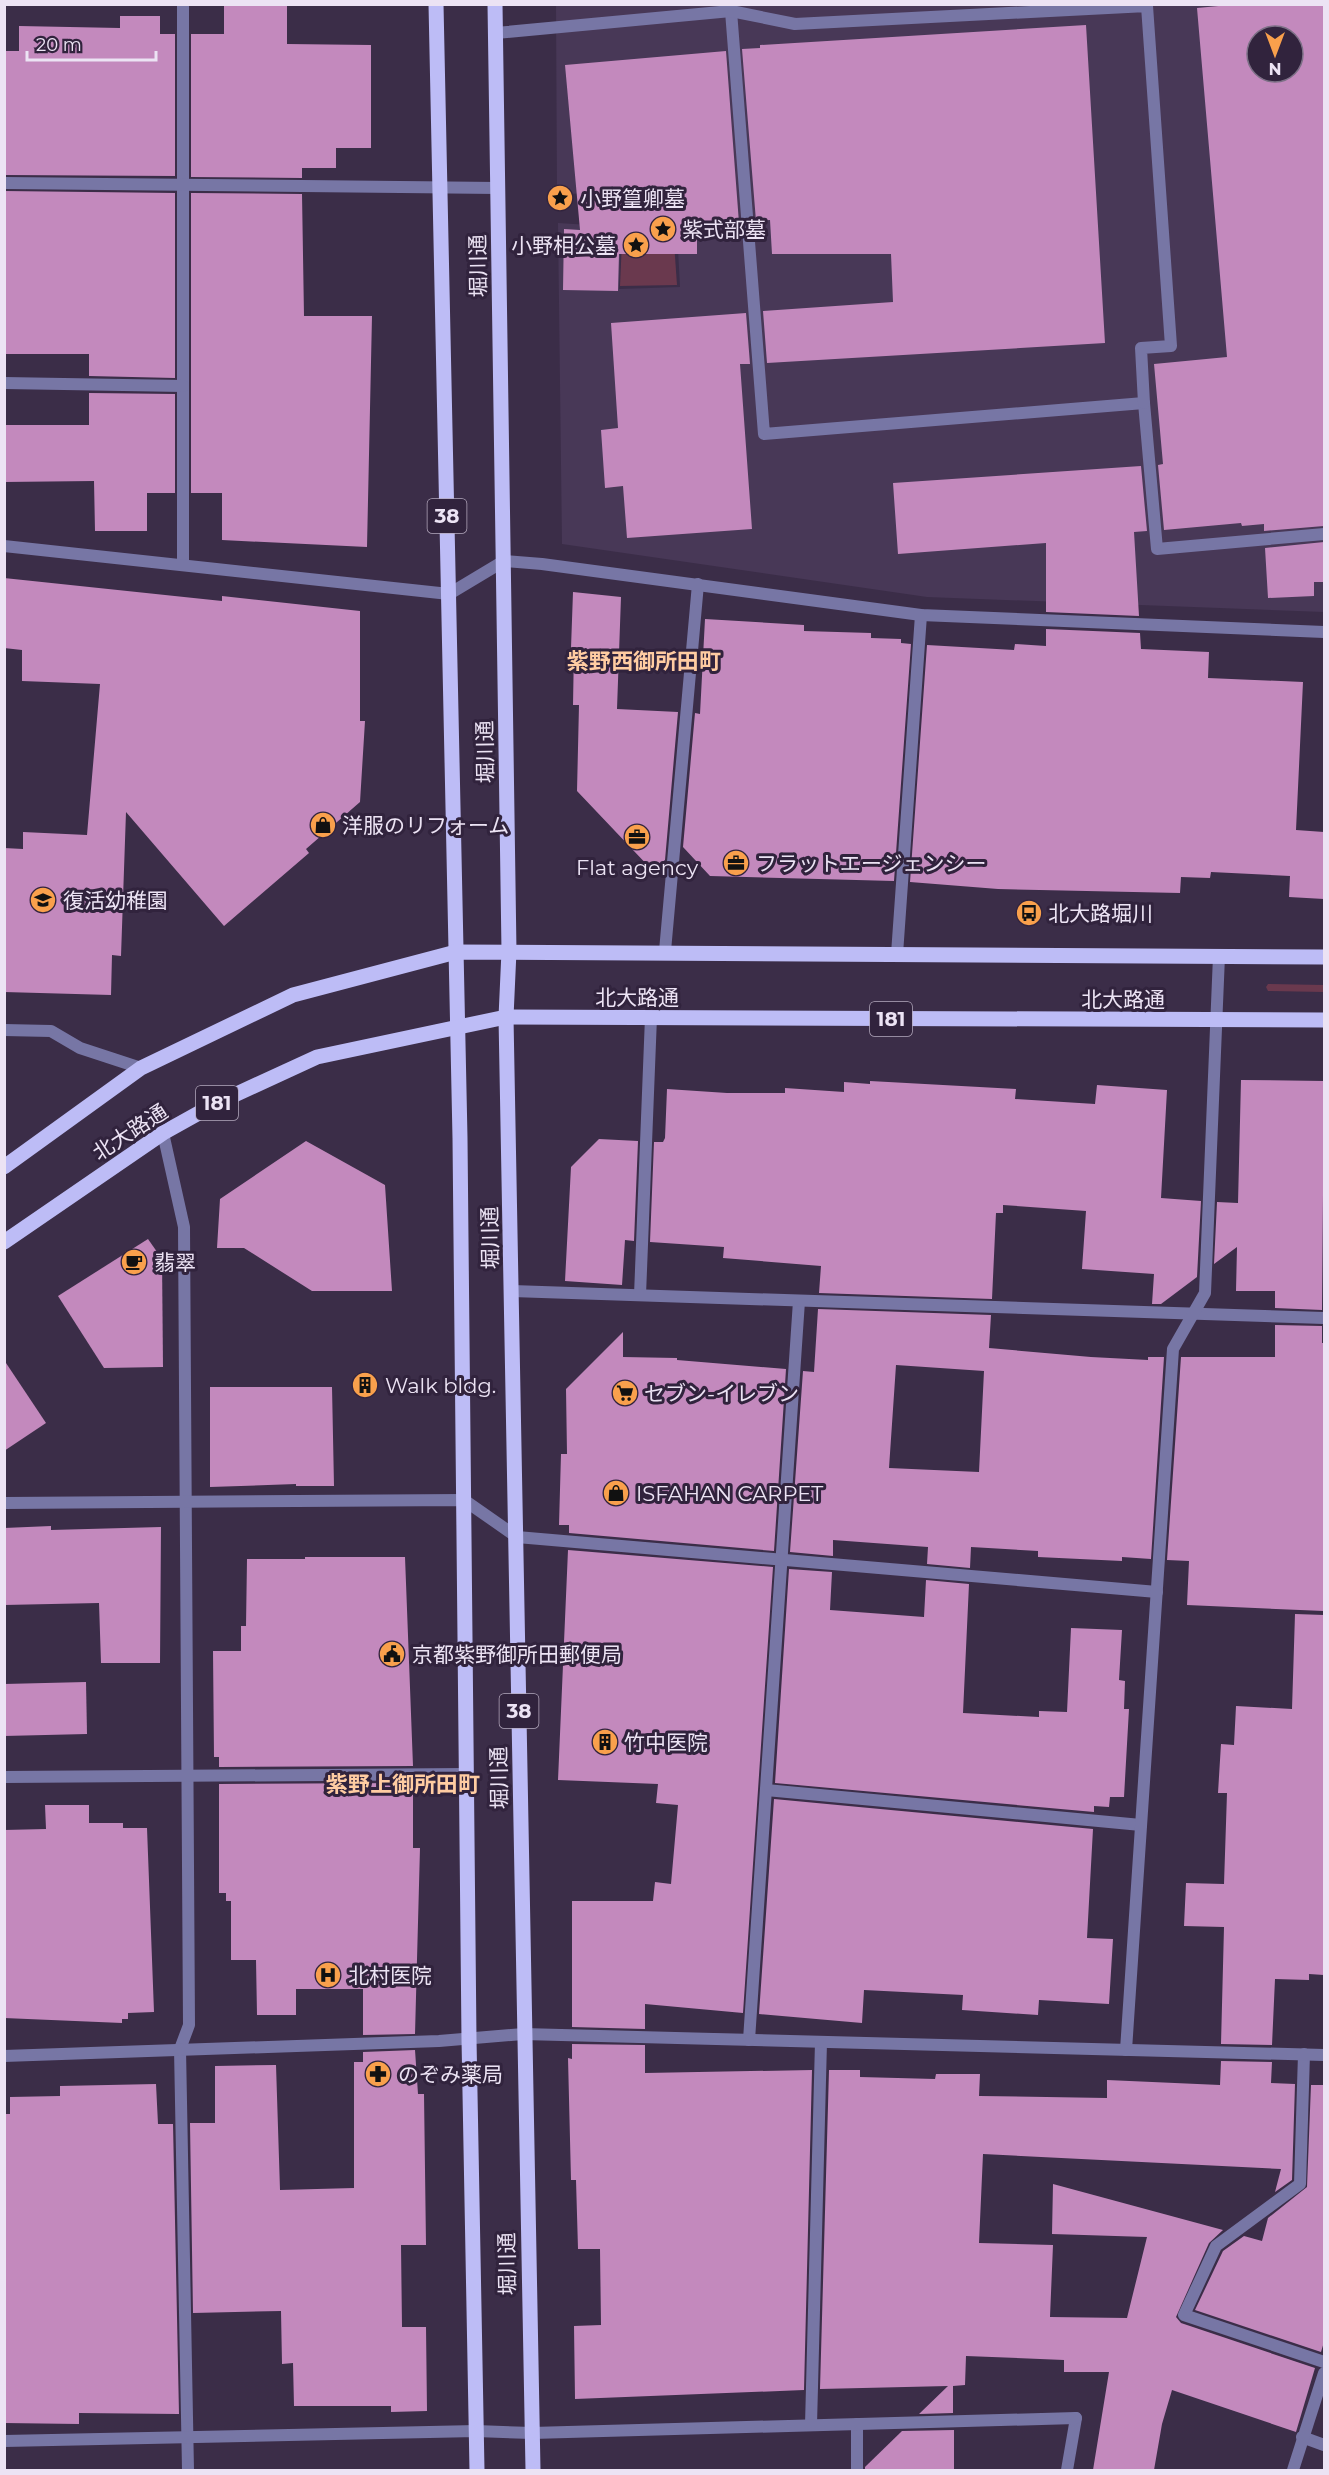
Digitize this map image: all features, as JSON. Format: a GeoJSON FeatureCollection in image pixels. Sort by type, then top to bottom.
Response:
{"type":"FeatureCollection","features":[{"type":"Feature","properties":{"kind":"main road","name":"堀川通"},"geometry":{"type":"LineString","coordinates":[[436,4],[458,1028],[469,2039],[477,2470]]}},
{"type":"Feature","properties":{"kind":"main road","name":"堀川通"},"geometry":{"type":"LineString","coordinates":[[495,4],[509,951],[506,1017],[517,1537],[523,2034],[533,2470]]}},
{"type":"Feature","properties":{"kind":"main road","name":"北大路通"},"geometry":{"type":"LineString","coordinates":[[4,1167],[141,1068],[293,995],[456,952],[665,951],[1324,957]]}},
{"type":"Feature","properties":{"kind":"main road","name":"北大路通"},"geometry":{"type":"LineString","coordinates":[[4,1242],[163,1133],[215,1104],[317,1057],[506,1017],[1324,1020]]}},
{"type":"Feature","properties":{"kind":"street"},"geometry":{"type":"LineString","coordinates":[[183,4],[183,565]]}},
{"type":"Feature","properties":{"kind":"street"},"geometry":{"type":"LineString","coordinates":[[496,33],[731,11],[795,24],[1147,6],[1171,346],[1141,348],[1157,549],[1324,534]]}},
{"type":"Feature","properties":{"kind":"street"},"geometry":{"type":"LineString","coordinates":[[731,11],[764,434],[1144,403]]}},
{"type":"Feature","properties":{"kind":"street"},"geometry":{"type":"LineString","coordinates":[[4,183],[498,188]]}},
{"type":"Feature","properties":{"kind":"street"},"geometry":{"type":"LineString","coordinates":[[4,383],[183,386]]}},
{"type":"Feature","properties":{"kind":"street"},"geometry":{"type":"LineString","coordinates":[[4,546],[449,594],[504,561],[698,584],[921,615],[1324,632]]}},
{"type":"Feature","properties":{"kind":"street"},"geometry":{"type":"LineString","coordinates":[[665,951],[698,584]]}},
{"type":"Feature","properties":{"kind":"street"},"geometry":{"type":"LineString","coordinates":[[897,954],[921,615]]}},
{"type":"Feature","properties":{"kind":"street"},"geometry":{"type":"LineString","coordinates":[[1126,2050],[1173,1349],[1205,1293],[1219,956]]}},
{"type":"Feature","properties":{"kind":"street"},"geometry":{"type":"LineString","coordinates":[[640,1295],[651,1017]]}},
{"type":"Feature","properties":{"kind":"street"},"geometry":{"type":"LineString","coordinates":[[4,1030],[51,1031],[80,1048],[141,1068]]}},
{"type":"Feature","properties":{"kind":"street"},"geometry":{"type":"LineString","coordinates":[[163,1133],[184,1227],[189,2025],[180,2049],[188,2470]]}},
{"type":"Feature","properties":{"kind":"street"},"geometry":{"type":"LineString","coordinates":[[512,1291],[1324,1318]]}},
{"type":"Feature","properties":{"kind":"street"},"geometry":{"type":"LineString","coordinates":[[749,2040],[799,1301]]}},
{"type":"Feature","properties":{"kind":"street"},"geometry":{"type":"LineString","coordinates":[[4,1503],[464,1500],[517,1537],[1157,1592]]}},
{"type":"Feature","properties":{"kind":"street"},"geometry":{"type":"LineString","coordinates":[[4,1777],[467,1774]]}},
{"type":"Feature","properties":{"kind":"street"},"geometry":{"type":"LineString","coordinates":[[766,1790],[1141,1825]]}},
{"type":"Feature","properties":{"kind":"street"},"geometry":{"type":"LineString","coordinates":[[4,2056],[469,2039],[523,2034],[1324,2055]]}},
{"type":"Feature","properties":{"kind":"street"},"geometry":{"type":"LineString","coordinates":[[811,2425],[821,2042]]}},
{"type":"Feature","properties":{"kind":"street"},"geometry":{"type":"LineString","coordinates":[[1304,2054],[1300,2184],[1216,2246],[1184,2315],[1324,2362]]}},
{"type":"Feature","properties":{"kind":"street"},"geometry":{"type":"LineString","coordinates":[[1293,2470],[1324,2373]]}},
{"type":"Feature","properties":{"kind":"street"},"geometry":{"type":"LineString","coordinates":[[4,2441],[476,2431],[532,2433],[1076,2418],[1067,2470]]}},
{"type":"Feature","properties":{"kind":"street"},"geometry":{"type":"LineString","coordinates":[[857,2424],[857,2470]]}},
{"type":"Feature","properties":{"kind":"street"},"geometry":{"type":"LineString","coordinates":[[1302,2437],[1324,2445]]}},
{"type":"Feature","properties":{"kind":"shaded area"},"geometry":{"type":"Polygon","coordinates":[[[556,5],[1324,5],[1324,612],[927,597],[562,544],[558,223],[621,227],[619,289],[680,287],[675,192],[557,194],[556,5]]]}},
{"type":"Feature","properties":{"kind":"shaded area"},"geometry":{"type":"Polygon","coordinates":[[[673,228],[677,285],[620,286],[622,241],[673,228]]]}},
{"type":"Feature","properties":{"kind":"shaded area"},"geometry":{"type":"Polygon","coordinates":[[[1268,984],[1324,985],[1324,992],[1268,991],[1266,987],[1268,984]]]}},
{"type":"Feature","properties":{"kind":"building"},"geometry":{"type":"Polygon","coordinates":[[[224,4],[287,4],[287,44],[371,45],[371,148],[336,148],[336,168],[302,168],[302,178],[191,177],[191,34],[224,34],[224,4]]]}},
{"type":"Feature","properties":{"kind":"building"},"geometry":{"type":"Polygon","coordinates":[[[1240,4],[1324,4],[1324,526],[1264,531],[1264,524],[1242,526],[1241,523],[1164,530],[1158,465],[1163,464],[1154,364],[1227,357],[1197,8],[1240,4]]]}},
{"type":"Feature","properties":{"kind":"building"},"geometry":{"type":"Polygon","coordinates":[[[120,16],[160,16],[160,34],[175,34],[175,176],[4,175],[4,51],[19,51],[19,26],[120,28],[120,16]]]}},
{"type":"Feature","properties":{"kind":"building"},"geometry":{"type":"Polygon","coordinates":[[[1086,25],[1105,343],[767,363],[763,311],[893,302],[891,254],[772,254],[770,220],[756,221],[742,49],[760,48],[760,45],[1086,25]]]}},
{"type":"Feature","properties":{"kind":"building"},"geometry":{"type":"Polygon","coordinates":[[[726,51],[739,223],[697,227],[697,254],[619,254],[618,291],[563,290],[564,229],[580,230],[565,65],[726,51]]]}},
{"type":"Feature","properties":{"kind":"building"},"geometry":{"type":"Polygon","coordinates":[[[4,191],[175,193],[175,378],[89,376],[89,354],[4,354],[4,191]]]}},
{"type":"Feature","properties":{"kind":"building"},"geometry":{"type":"Polygon","coordinates":[[[191,193],[302,194],[304,316],[372,316],[367,547],[222,540],[222,493],[191,493],[191,193]]]}},
{"type":"Feature","properties":{"kind":"building"},"geometry":{"type":"Polygon","coordinates":[[[746,313],[750,364],[740,364],[752,529],[627,538],[623,486],[605,488],[601,430],[618,428],[611,323],[746,313]]]}},
{"type":"Feature","properties":{"kind":"building"},"geometry":{"type":"Polygon","coordinates":[[[89,393],[175,394],[175,493],[147,493],[147,531],[95,531],[94,481],[4,482],[4,425],[89,425],[89,393]]]}},
{"type":"Feature","properties":{"kind":"building"},"geometry":{"type":"Polygon","coordinates":[[[1141,466],[1147,531],[1134,532],[1139,616],[1046,612],[1046,543],[898,554],[893,483],[1141,466]]]}},
{"type":"Feature","properties":{"kind":"building"},"geometry":{"type":"Polygon","coordinates":[[[1324,542],[1324,582],[1314,582],[1314,596],[1268,598],[1265,548],[1324,542]]]}},
{"type":"Feature","properties":{"kind":"building"},"geometry":{"type":"Polygon","coordinates":[[[4,578],[222,601],[222,596],[360,611],[360,721],[365,721],[360,802],[306,849],[309,853],[224,926],[126,812],[121,956],[112,955],[111,995],[4,992],[4,848],[23,849],[23,832],[87,835],[100,684],[22,681],[22,650],[4,648],[4,578]]]}},
{"type":"Feature","properties":{"kind":"building"},"geometry":{"type":"Polygon","coordinates":[[[573,592],[621,597],[617,709],[678,712],[665,860],[652,870],[577,791],[579,705],[573,705],[574,648],[571,648],[573,592]]]}},
{"type":"Feature","properties":{"kind":"building"},"geometry":{"type":"Polygon","coordinates":[[[705,619],[804,625],[804,631],[871,633],[871,638],[901,639],[901,643],[911,644],[894,881],[710,876],[683,847],[695,713],[700,714],[705,619]]]}},
{"type":"Feature","properties":{"kind":"building"},"geometry":{"type":"Polygon","coordinates":[[[1046,629],[1140,633],[1141,649],[1209,652],[1208,678],[1303,682],[1296,830],[1324,832],[1324,899],[1289,897],[1290,876],[1211,872],[1210,878],[1181,877],[1180,893],[998,889],[910,882],[927,645],[1014,650],[1015,644],[1046,646],[1046,629]]]}},
{"type":"Feature","properties":{"kind":"building"},"geometry":{"type":"Polygon","coordinates":[[[1241,1080],[1324,1081],[1322,1310],[1275,1308],[1275,1291],[1236,1291],[1237,1247],[1214,1264],[1217,1202],[1238,1203],[1241,1080]]]}},
{"type":"Feature","properties":{"kind":"building"},"geometry":{"type":"Polygon","coordinates":[[[870,1081],[1016,1089],[1015,1099],[1095,1104],[1097,1085],[1167,1090],[1161,1198],[1201,1201],[1197,1277],[1161,1304],[1152,1304],[1154,1274],[1082,1269],[1086,1211],[1003,1205],[1003,1213],[996,1213],[992,1299],[819,1293],[821,1266],[723,1258],[724,1247],[650,1242],[654,1142],[663,1142],[665,1138],[667,1089],[727,1093],[785,1093],[785,1088],[844,1092],[844,1082],[870,1084],[870,1081]]]}},
{"type":"Feature","properties":{"kind":"building"},"geometry":{"type":"Polygon","coordinates":[[[599,1139],[638,1141],[634,1241],[625,1240],[622,1285],[565,1281],[571,1167],[599,1139]]]}},
{"type":"Feature","properties":{"kind":"building"},"geometry":{"type":"Polygon","coordinates":[[[306,1141],[385,1185],[392,1291],[312,1291],[244,1248],[217,1248],[220,1199],[306,1141]]]}},
{"type":"Feature","properties":{"kind":"building"},"geometry":{"type":"Polygon","coordinates":[[[148,1239],[162,1259],[163,1367],[104,1368],[58,1296],[148,1239]]]}},
{"type":"Feature","properties":{"kind":"building"},"geometry":{"type":"Polygon","coordinates":[[[818,1309],[991,1315],[989,1348],[1148,1360],[1148,1357],[1164,1357],[1151,1559],[1122,1557],[1122,1561],[1038,1557],[1038,1551],[971,1547],[970,1568],[927,1564],[928,1547],[833,1540],[833,1556],[790,1552],[803,1371],[814,1372],[818,1309]],[[896,1365],[889,1468],[979,1472],[984,1371],[896,1365]]]}},
{"type":"Feature","properties":{"kind":"building"},"geometry":{"type":"Polygon","coordinates":[[[1275,1325],[1322,1326],[1322,1343],[1324,1343],[1324,1611],[1187,1605],[1189,1561],[1167,1560],[1181,1357],[1275,1357],[1275,1325]]]}},
{"type":"Feature","properties":{"kind":"building"},"geometry":{"type":"Polygon","coordinates":[[[623,1332],[623,1357],[677,1358],[677,1360],[786,1369],[774,1551],[569,1533],[569,1525],[559,1525],[561,1454],[567,1454],[566,1389],[623,1332]]]}},
{"type":"Feature","properties":{"kind":"building"},"geometry":{"type":"Polygon","coordinates":[[[4,1360],[46,1423],[4,1451],[4,1360]]]}},
{"type":"Feature","properties":{"kind":"building"},"geometry":{"type":"Polygon","coordinates":[[[210,1387],[332,1387],[334,1486],[296,1486],[296,1484],[210,1487],[210,1387]]]}},
{"type":"Feature","properties":{"kind":"building"},"geometry":{"type":"Polygon","coordinates":[[[51,1526],[51,1530],[161,1527],[160,1663],[101,1663],[99,1603],[4,1605],[4,1528],[51,1526]]]}},
{"type":"Feature","properties":{"kind":"building"},"geometry":{"type":"Polygon","coordinates":[[[568,1550],[773,1567],[743,2013],[645,2004],[645,2029],[572,2027],[572,1901],[653,1901],[655,1882],[671,1884],[678,1805],[656,1803],[658,1784],[558,1780],[568,1550]]]}},
{"type":"Feature","properties":{"kind":"building"},"geometry":{"type":"Polygon","coordinates":[[[305,1557],[405,1557],[413,1766],[219,1767],[219,1757],[214,1757],[213,1651],[241,1651],[241,1626],[246,1626],[247,1559],[305,1559],[305,1557]]]}},
{"type":"Feature","properties":{"kind":"building"},"geometry":{"type":"Polygon","coordinates":[[[789,1569],[832,1572],[830,1610],[924,1617],[926,1580],[969,1584],[963,1713],[1039,1717],[1039,1711],[1067,1712],[1071,1628],[1122,1630],[1119,1680],[1125,1681],[1124,1709],[1129,1709],[1124,1797],[1110,1797],[1109,1807],[1094,1806],[1094,1812],[775,1783],[789,1569]]]}},
{"type":"Feature","properties":{"kind":"building"},"geometry":{"type":"Polygon","coordinates":[[[1295,1614],[1324,1615],[1324,1975],[1309,1974],[1309,1980],[1275,1979],[1272,2045],[1221,2044],[1224,1927],[1184,1926],[1186,1883],[1224,1884],[1227,1793],[1218,1793],[1221,1744],[1234,1745],[1236,1706],[1292,1709],[1295,1614]]]}},
{"type":"Feature","properties":{"kind":"building"},"geometry":{"type":"Polygon","coordinates":[[[86,1682],[87,1734],[4,1736],[4,1684],[86,1682]]]}},
{"type":"Feature","properties":{"kind":"building"},"geometry":{"type":"Polygon","coordinates":[[[413,1783],[413,1848],[420,1848],[415,2034],[363,2035],[363,1989],[296,1989],[296,2015],[257,2015],[256,1960],[231,1960],[231,1901],[226,1901],[226,1893],[219,1893],[219,1784],[413,1783]]]}},
{"type":"Feature","properties":{"kind":"building"},"geometry":{"type":"Polygon","coordinates":[[[774,1799],[1093,1829],[1087,1938],[1113,1939],[1109,2004],[1039,2000],[1038,2015],[962,2010],[963,1995],[864,1990],[862,2023],[759,2014],[774,1799]]]}},
{"type":"Feature","properties":{"kind":"building"},"geometry":{"type":"Polygon","coordinates":[[[45,1805],[89,1805],[89,1823],[123,1823],[123,1828],[147,1828],[154,2012],[128,2013],[128,2019],[122,2019],[122,2023],[4,2018],[4,1830],[46,1829],[45,1805]]]}},
{"type":"Feature","properties":{"kind":"building"},"geometry":{"type":"Polygon","coordinates":[[[572,2044],[645,2045],[645,2073],[812,2070],[804,2390],[575,2399],[574,2326],[601,2325],[600,2249],[578,2249],[576,2180],[571,2180],[568,2058],[572,2059],[572,2044]]]}},
{"type":"Feature","properties":{"kind":"building"},"geometry":{"type":"Polygon","coordinates":[[[415,2050],[418,2094],[424,2094],[426,2245],[401,2245],[402,2327],[426,2327],[427,2411],[391,2412],[391,2406],[294,2406],[293,2363],[282,2364],[281,2311],[193,2313],[190,2123],[215,2123],[215,2066],[276,2065],[280,2190],[354,2188],[354,2062],[363,2062],[363,2052],[415,2050]]]}},
{"type":"Feature","properties":{"kind":"building"},"geometry":{"type":"Polygon","coordinates":[[[1221,2061],[1272,2062],[1271,2083],[1295,2084],[1292,2180],[1275,2192],[1281,2169],[983,2154],[979,2243],[1053,2245],[1050,2317],[1127,2318],[1147,2237],[1052,2234],[1053,2184],[1223,2230],[1209,2243],[1176,2317],[1181,2323],[1315,2368],[1296,2432],[1172,2390],[1162,2424],[1154,2470],[1093,2470],[1109,2372],[1064,2372],[1064,2360],[966,2356],[965,2385],[953,2386],[953,2413],[919,2414],[948,2386],[820,2389],[829,2070],[860,2070],[860,2077],[935,2079],[936,2074],[980,2074],[979,2096],[1107,2098],[1107,2080],[1220,2085],[1221,2061]]]}},
{"type":"Feature","properties":{"kind":"building"},"geometry":{"type":"Polygon","coordinates":[[[156,2084],[158,2124],[173,2124],[179,2414],[79,2413],[79,2424],[4,2423],[4,2114],[10,2114],[10,2097],[60,2096],[60,2086],[156,2084]]]}},
{"type":"Feature","properties":{"kind":"building"},"geometry":{"type":"Polygon","coordinates":[[[1311,2085],[1324,2085],[1324,2342],[1321,2352],[1195,2310],[1223,2251],[1244,2236],[1262,2241],[1268,2218],[1307,2187],[1311,2085]]]}},
{"type":"Feature","properties":{"kind":"building"},"geometry":{"type":"Polygon","coordinates":[[[954,2430],[954,2470],[865,2470],[865,2467],[902,2431],[954,2430]]]}},
{"type":"Feature","properties":{"kind":"place","name":"小野篁卿墓"},"geometry":{"type":"Point","coordinates":[560,198]}},
{"type":"Feature","properties":{"kind":"place","name":"紫式部墓"},"geometry":{"type":"Point","coordinates":[663,229]}},
{"type":"Feature","properties":{"kind":"place","name":"小野相公墓"},"geometry":{"type":"Point","coordinates":[636,245]}},
{"type":"Feature","properties":{"kind":"place","name":"洋服のリフォーム"},"geometry":{"type":"Point","coordinates":[323,825]}},
{"type":"Feature","properties":{"kind":"place","name":"Flat agency"},"geometry":{"type":"Point","coordinates":[637,837]}},
{"type":"Feature","properties":{"kind":"place","name":"フラットエージェンシー"},"geometry":{"type":"Point","coordinates":[736,863]}},
{"type":"Feature","properties":{"kind":"place","name":"復活幼稚園"},"geometry":{"type":"Point","coordinates":[43,900]}},
{"type":"Feature","properties":{"kind":"place","name":"北大路堀川"},"geometry":{"type":"Point","coordinates":[1029,913]}},
{"type":"Feature","properties":{"kind":"place","name":"翡翠"},"geometry":{"type":"Point","coordinates":[134,1262]}},
{"type":"Feature","properties":{"kind":"place","name":"Walk bldg."},"geometry":{"type":"Point","coordinates":[365,1385]}},
{"type":"Feature","properties":{"kind":"place","name":"セブン-イレブン"},"geometry":{"type":"Point","coordinates":[625,1393]}},
{"type":"Feature","properties":{"kind":"place","name":"ISFAHAN CARPET"},"geometry":{"type":"Point","coordinates":[616,1493]}},
{"type":"Feature","properties":{"kind":"place","name":"京都紫野御所田郵便局"},"geometry":{"type":"Point","coordinates":[392,1654]}},
{"type":"Feature","properties":{"kind":"place","name":"竹中医院"},"geometry":{"type":"Point","coordinates":[605,1742]}},
{"type":"Feature","properties":{"kind":"place","name":"北村医院"},"geometry":{"type":"Point","coordinates":[328,1975]}},
{"type":"Feature","properties":{"kind":"place","name":"のぞみ薬局"},"geometry":{"type":"Point","coordinates":[378,2074]}},
{"type":"Feature","properties":{"kind":"district","name":"紫野西御所田町"},"geometry":{"type":"Point","coordinates":[644,661]}},
{"type":"Feature","properties":{"kind":"district","name":"紫野上御所田町"},"geometry":{"type":"Point","coordinates":[403,1784]}}]}
